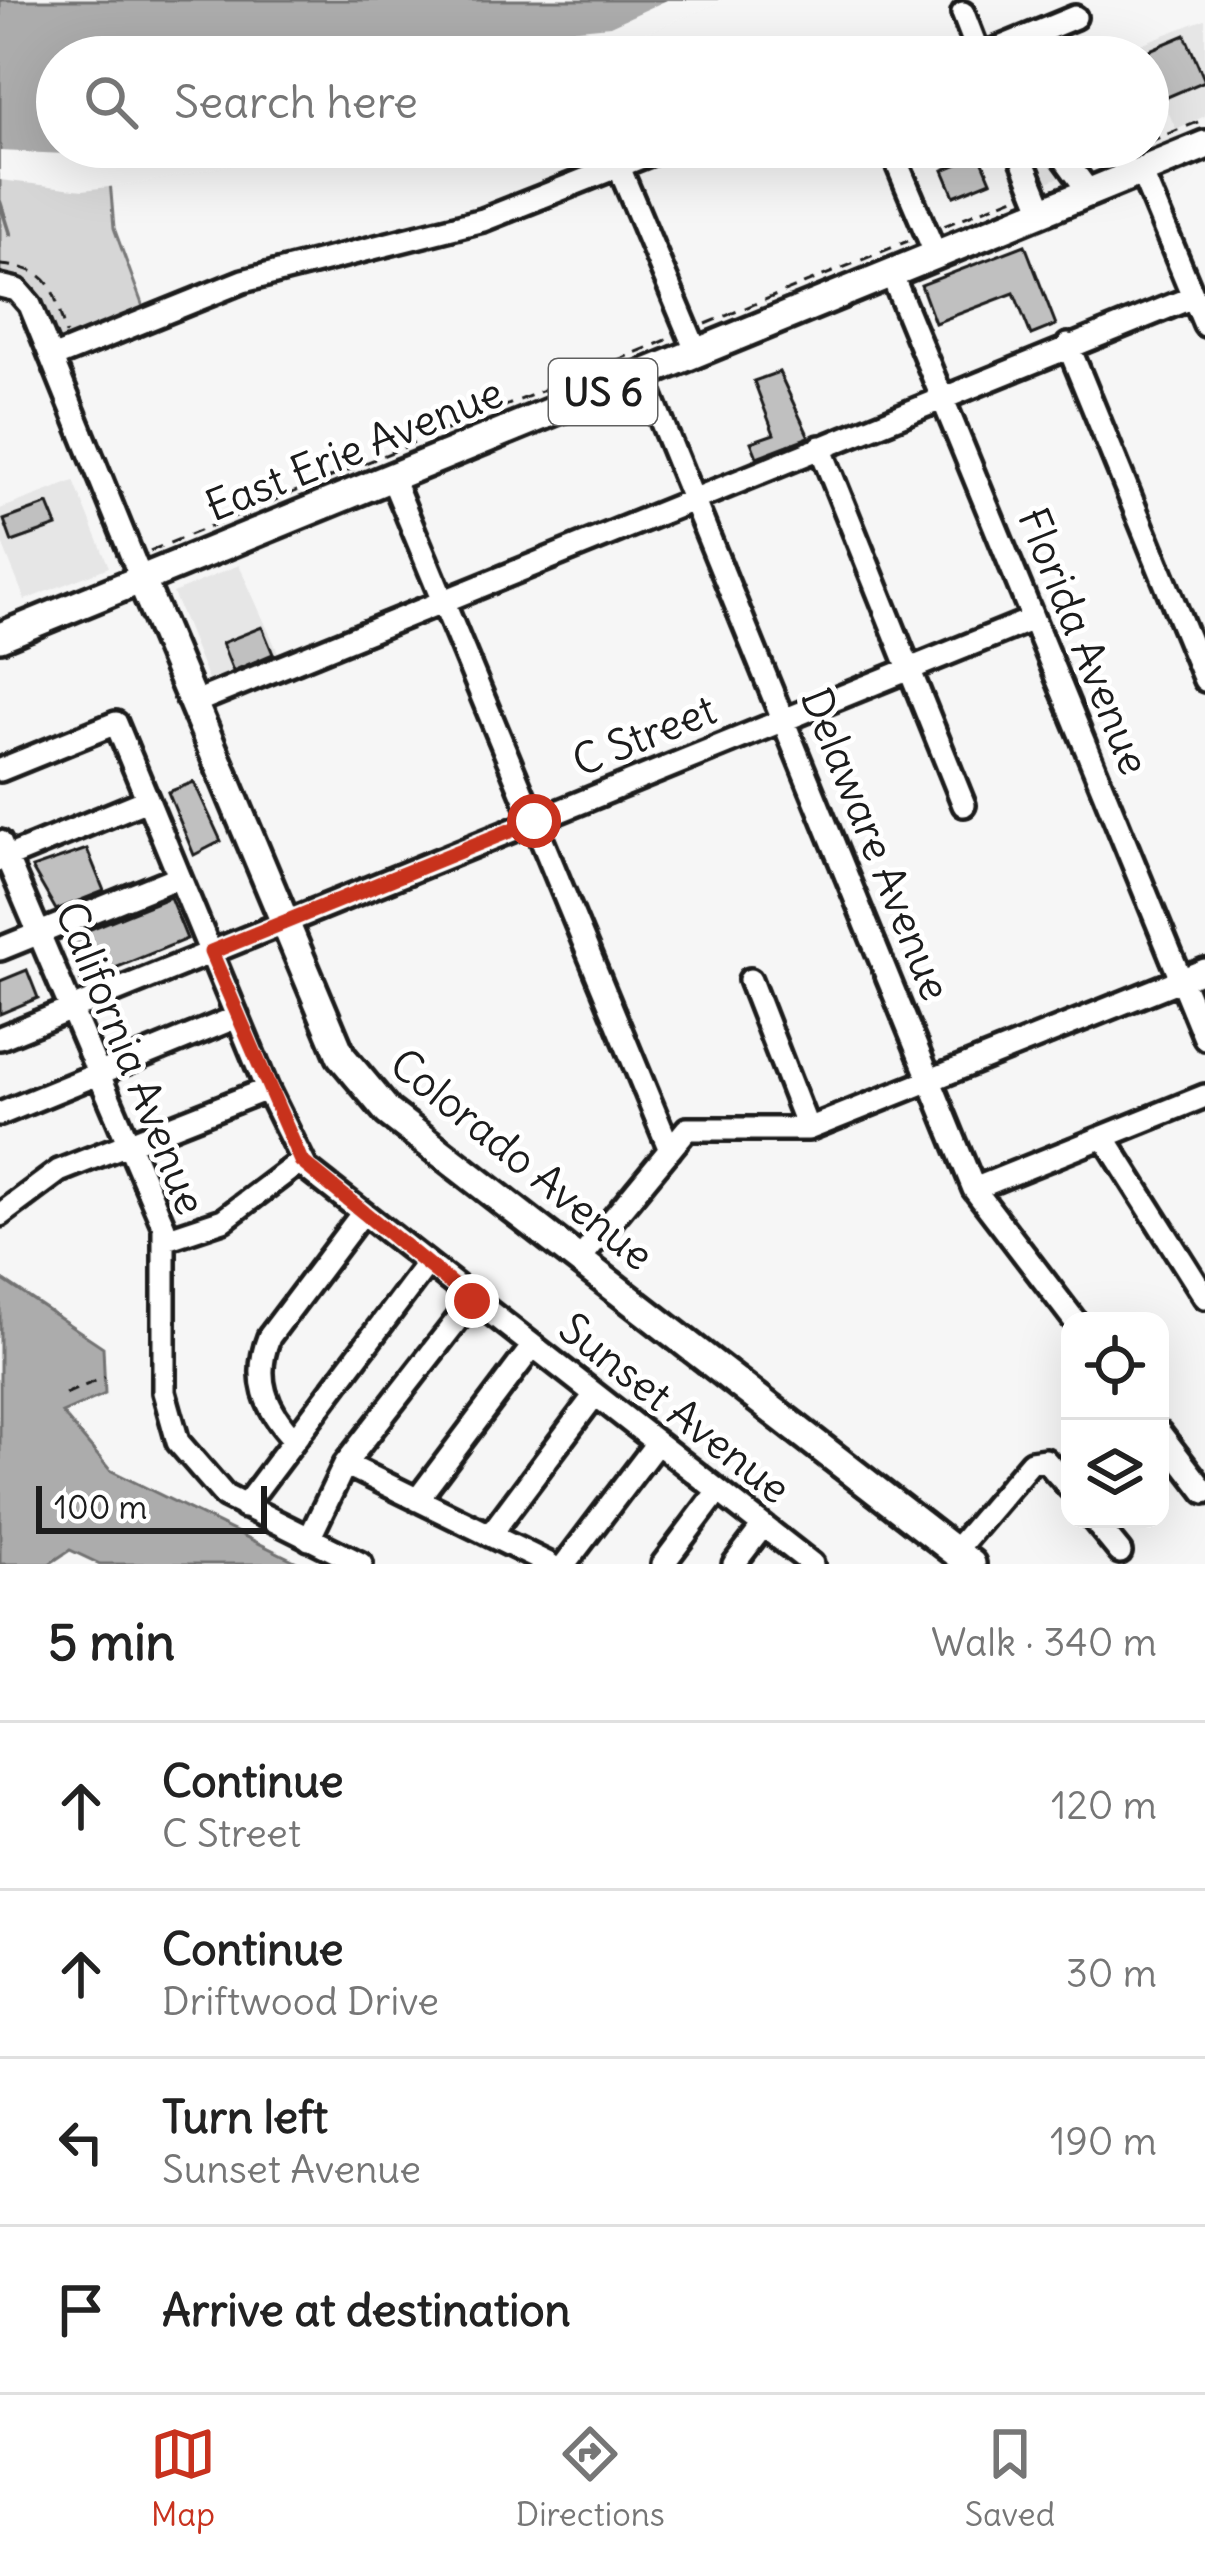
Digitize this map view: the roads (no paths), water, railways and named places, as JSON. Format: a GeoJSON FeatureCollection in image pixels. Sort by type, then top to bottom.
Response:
{"type":"FeatureCollection","features":[{"type":"Feature","properties":{"kind":"main road","name":"East Erie Avenue"},"geometry":{"type":"LineString","coordinates":[[1169,160],[1205,145]]}},
{"type":"Feature","properties":{"kind":"main road","name":"East Erie Avenue"},"geometry":{"type":"LineString","coordinates":[[0,637],[138,569],[392,478],[643,376],[692,342],[891,273],[931,244],[1039,200],[1089,192],[1149,168]]}},
{"type":"Feature","properties":{"kind":"main road","name":"Colorado Avenue"},"geometry":{"type":"LineString","coordinates":[[138,569],[341,1056],[367,1093],[963,1558]]}},
{"type":"Feature","properties":{"kind":"street"},"geometry":{"type":"LineString","coordinates":[[962,13],[971,36]]}},
{"type":"Feature","properties":{"kind":"street"},"geometry":{"type":"LineString","coordinates":[[1030,36],[1075,17]]}},
{"type":"Feature","properties":{"kind":"street"},"geometry":{"type":"LineString","coordinates":[[52,358],[242,281],[483,220],[615,168]]}},
{"type":"Feature","properties":{"kind":"street"},"geometry":{"type":"LineString","coordinates":[[621,168],[692,342]]}},
{"type":"Feature","properties":{"kind":"street"},"geometry":{"type":"LineString","coordinates":[[899,168],[931,244]]}},
{"type":"Feature","properties":{"kind":"street"},"geometry":{"type":"LineString","coordinates":[[1026,168],[1039,200]]}},
{"type":"Feature","properties":{"kind":"street"},"geometry":{"type":"LineString","coordinates":[[1072,168],[1089,192]]}},
{"type":"Feature","properties":{"kind":"street"},"geometry":{"type":"LineString","coordinates":[[193,703],[1068,345],[1201,310],[1130,168]]}},
{"type":"Feature","properties":{"kind":"street","name":"Florida Avenue"},"geometry":{"type":"LineString","coordinates":[[891,273],[1205,1038]]}},
{"type":"Feature","properties":{"kind":"street","name":"Colorado Avenue"},"geometry":{"type":"LineString","coordinates":[[10,289],[52,358],[138,569]]}},
{"type":"Feature","properties":{"kind":"street"},"geometry":{"type":"LineString","coordinates":[[1068,345],[1205,680]]}},
{"type":"Feature","properties":{"kind":"street","name":"Delaware Avenue"},"geometry":{"type":"LineString","coordinates":[[643,376],[974,1189],[1068,1312]]}},
{"type":"Feature","properties":{"kind":"street"},"geometry":{"type":"LineString","coordinates":[[820,446],[964,805]]}},
{"type":"Feature","properties":{"kind":"street"},"geometry":{"type":"LineString","coordinates":[[392,478],[670,1150]]}},
{"type":"Feature","properties":{"kind":"street","name":"C Street"},"geometry":{"type":"LineString","coordinates":[[0,1038],[1033,619]]}},
{"type":"Feature","properties":{"kind":"street","name":"Sunset Avenue"},"geometry":{"type":"LineString","coordinates":[[0,770],[116,723],[301,1161],[361,1216],[812,1564]]}},
{"type":"Feature","properties":{"kind":"street"},"geometry":{"type":"LineString","coordinates":[[2,853],[147,800]]}},
{"type":"Feature","properties":{"kind":"street","name":"California Avenue"},"geometry":{"type":"LineString","coordinates":[[2,853],[166,1239],[163,1362],[169,1419],[198,1470],[244,1507],[361,1564]]}},
{"type":"Feature","properties":{"kind":"street"},"geometry":{"type":"LineString","coordinates":[[0,949],[178,877]]}},
{"type":"Feature","properties":{"kind":"street"},"geometry":{"type":"LineString","coordinates":[[579,1260],[687,1129],[808,1129],[1205,970]]}},
{"type":"Feature","properties":{"kind":"street"},"geometry":{"type":"LineString","coordinates":[[749,980],[808,1129]]}},
{"type":"Feature","properties":{"kind":"street"},"geometry":{"type":"LineString","coordinates":[[0,1114],[237,1017]]}},
{"type":"Feature","properties":{"kind":"street"},"geometry":{"type":"LineString","coordinates":[[1,1215],[58,1171],[267,1089]]}},
{"type":"Feature","properties":{"kind":"street"},"geometry":{"type":"LineString","coordinates":[[974,1189],[1205,1096]]}},
{"type":"Feature","properties":{"kind":"street"},"geometry":{"type":"LineString","coordinates":[[1104,1137],[1205,1297]]}},
{"type":"Feature","properties":{"kind":"street"},"geometry":{"type":"LineString","coordinates":[[166,1239],[223,1220],[301,1161]]}},
{"type":"Feature","properties":{"kind":"street"},"geometry":{"type":"LineString","coordinates":[[294,1439],[266,1402],[263,1353],[269,1337],[361,1216]]}},
{"type":"Feature","properties":{"kind":"street"},"geometry":{"type":"LineString","coordinates":[[244,1507],[426,1265]]}},
{"type":"Feature","properties":{"kind":"street"},"geometry":{"type":"LineString","coordinates":[[310,1539],[345,1463],[472,1301]]}},
{"type":"Feature","properties":{"kind":"street"},"geometry":{"type":"LineString","coordinates":[[417,1500],[532,1347]]}},
{"type":"Feature","properties":{"kind":"street"},"geometry":{"type":"LineString","coordinates":[[490,1535],[594,1396]]}},
{"type":"Feature","properties":{"kind":"street"},"geometry":{"type":"LineString","coordinates":[[565,1564],[657,1443]]}},
{"type":"Feature","properties":{"kind":"street"},"geometry":{"type":"LineString","coordinates":[[1169,1445],[1205,1492]]}},
{"type":"Feature","properties":{"kind":"street"},"geometry":{"type":"LineString","coordinates":[[963,1558],[1031,1462],[1045,1460],[1061,1478]]}},
{"type":"Feature","properties":{"kind":"street"},"geometry":{"type":"LineString","coordinates":[[345,1463],[549,1564]]}},
{"type":"Feature","properties":{"kind":"street"},"geometry":{"type":"LineString","coordinates":[[663,1564],[718,1491]]}},
{"type":"Feature","properties":{"kind":"street"},"geometry":{"type":"LineString","coordinates":[[734,1564],[763,1526]]}},
{"type":"Feature","properties":{"kind":"street"},"geometry":{"type":"LineString","coordinates":[[1101,1528],[1120,1552]]}},
{"type":"Feature","properties":{"kind":"waterway"},"geometry":{"type":"LineString","coordinates":[[0,202],[10,234]]}}]}
